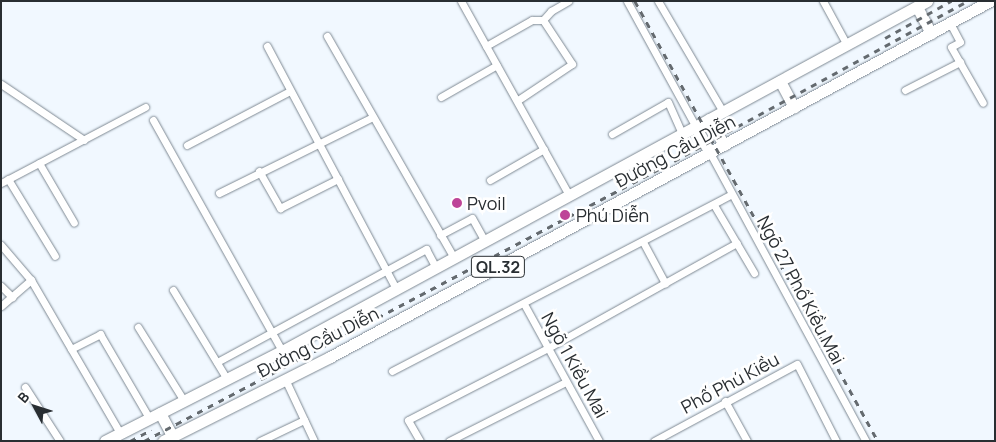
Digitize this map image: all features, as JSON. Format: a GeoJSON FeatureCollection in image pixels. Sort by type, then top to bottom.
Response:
{"type":"FeatureCollection","features":[{"type":"Feature","properties":{"kind":"highway","name":"Đường Cầu Diễn"},"geometry":{"type":"LineString","coordinates":[[167,438],[285,379],[710,153],[990,1]]}},
{"type":"Feature","properties":{"kind":"highway","name":"Đường Cầu Diễn"},"geometry":{"type":"LineString","coordinates":[[106,441],[396,290],[923,3]]}},
{"type":"Feature","properties":{"kind":"highway"},"geometry":{"type":"LineString","coordinates":[[923,3],[931,33]]}},
{"type":"Feature","properties":{"kind":"highway"},"geometry":{"type":"LineString","coordinates":[[780,81],[794,107]]}},
{"type":"Feature","properties":{"kind":"highway"},"geometry":{"type":"LineString","coordinates":[[709,119],[724,145]]}},
{"type":"Feature","properties":{"kind":"highway"},"geometry":{"type":"LineString","coordinates":[[696,127],[710,153]]}},
{"type":"Feature","properties":{"kind":"highway"},"geometry":{"type":"LineString","coordinates":[[160,413],[167,438]]}},
{"type":"Feature","properties":{"kind":"street"},"geometry":{"type":"LineString","coordinates":[[486,46],[532,20],[543,20],[551,11],[568,1]]}},
{"type":"Feature","properties":{"kind":"street"},"geometry":{"type":"LineString","coordinates":[[628,1],[696,127]]}},
{"type":"Feature","properties":{"kind":"street"},"geometry":{"type":"LineString","coordinates":[[658,1],[724,112]]}},
{"type":"Feature","properties":{"kind":"street"},"geometry":{"type":"LineString","coordinates":[[824,1],[847,45]]}},
{"type":"Feature","properties":{"kind":"street"},"geometry":{"type":"LineString","coordinates":[[462,2],[569,195]]}},
{"type":"Feature","properties":{"kind":"street"},"geometry":{"type":"LineString","coordinates":[[518,100],[572,64],[543,20]]}},
{"type":"Feature","properties":{"kind":"street"},"geometry":{"type":"LineString","coordinates":[[950,23],[960,42],[951,46],[983,103]]}},
{"type":"Feature","properties":{"kind":"street"},"geometry":{"type":"LineString","coordinates":[[327,36],[371,118],[454,258]]}},
{"type":"Feature","properties":{"kind":"street"},"geometry":{"type":"LineString","coordinates":[[267,46],[320,143],[396,290]]}},
{"type":"Feature","properties":{"kind":"street"},"geometry":{"type":"LineString","coordinates":[[905,90],[960,62]]}},
{"type":"Feature","properties":{"kind":"street"},"geometry":{"type":"LineString","coordinates":[[441,97],[497,65]]}},
{"type":"Feature","properties":{"kind":"street"},"geometry":{"type":"LineString","coordinates":[[1,84],[84,140]]}},
{"type":"Feature","properties":{"kind":"street"},"geometry":{"type":"LineString","coordinates":[[187,145],[290,90]]}},
{"type":"Feature","properties":{"kind":"street"},"geometry":{"type":"LineString","coordinates":[[612,134],[668,102],[682,134]]}},
{"type":"Feature","properties":{"kind":"street"},"geometry":{"type":"LineString","coordinates":[[55,256],[5,181],[146,107]]}},
{"type":"Feature","properties":{"kind":"street"},"geometry":{"type":"LineString","coordinates":[[219,193],[259,171],[371,118]]}},
{"type":"Feature","properties":{"kind":"street"},"geometry":{"type":"LineString","coordinates":[[153,120],[282,351]]}},
{"type":"Feature","properties":{"kind":"street"},"geometry":{"type":"LineString","coordinates":[[490,180],[544,149]]}},
{"type":"Feature","properties":{"kind":"street","name":"Ngõ 27 Phố Kiều Mai"},"geometry":{"type":"LineString","coordinates":[[710,153],[866,441]]}},
{"type":"Feature","properties":{"kind":"street"},"geometry":{"type":"LineString","coordinates":[[39,163],[74,223]]}},
{"type":"Feature","properties":{"kind":"street"},"geometry":{"type":"LineString","coordinates":[[259,171],[280,208],[338,179]]}},
{"type":"Feature","properties":{"kind":"street"},"geometry":{"type":"LineString","coordinates":[[392,371],[524,304],[732,194]]}},
{"type":"Feature","properties":{"kind":"street"},"geometry":{"type":"LineString","coordinates":[[714,205],[754,273]]}},
{"type":"Feature","properties":{"kind":"street"},"geometry":{"type":"LineString","coordinates":[[440,235],[472,218],[485,241]]}},
{"type":"Feature","properties":{"kind":"street"},"geometry":{"type":"LineString","coordinates":[[643,242],[665,283]]}},
{"type":"Feature","properties":{"kind":"street"},"geometry":{"type":"LineString","coordinates":[[420,441],[408,420],[548,348],[737,243]]}},
{"type":"Feature","properties":{"kind":"street"},"geometry":{"type":"LineString","coordinates":[[1,245],[31,280],[120,433]]}},
{"type":"Feature","properties":{"kind":"street"},"geometry":{"type":"LineString","coordinates":[[217,362],[387,272],[426,249],[436,268]]}},
{"type":"Feature","properties":{"kind":"street"},"geometry":{"type":"LineString","coordinates":[[1,306],[31,280]]}},
{"type":"Feature","properties":{"kind":"street"},"geometry":{"type":"LineString","coordinates":[[1,286],[12,297]]}},
{"type":"Feature","properties":{"kind":"street"},"geometry":{"type":"LineString","coordinates":[[173,290],[227,379]]}},
{"type":"Feature","properties":{"kind":"street","name":"Ngõ 1 Kiều Mai"},"geometry":{"type":"LineString","coordinates":[[524,304],[599,441]]}},
{"type":"Feature","properties":{"kind":"street"},"geometry":{"type":"LineString","coordinates":[[138,327],[184,401]]}},
{"type":"Feature","properties":{"kind":"street"},"geometry":{"type":"LineString","coordinates":[[71,349],[100,334],[149,418]]}},
{"type":"Feature","properties":{"kind":"street","name":"Phố Phú Kiều"},"geometry":{"type":"LineString","coordinates":[[654,441],[725,401],[797,364],[836,441]]}},
{"type":"Feature","properties":{"kind":"street"},"geometry":{"type":"LineString","coordinates":[[285,379],[312,440]]}},
{"type":"Feature","properties":{"kind":"street"},"geometry":{"type":"LineString","coordinates":[[450,441],[566,382]]}},
{"type":"Feature","properties":{"kind":"street"},"geometry":{"type":"LineString","coordinates":[[25,387],[60,441]]}},
{"type":"Feature","properties":{"kind":"street"},"geometry":{"type":"LineString","coordinates":[[725,401],[747,441]]}},
{"type":"Feature","properties":{"kind":"street"},"geometry":{"type":"LineString","coordinates":[[260,441],[304,420]]}},
{"type":"Feature","properties":{"kind":"railway"},"geometry":{"type":"LineString","coordinates":[[635,1],[878,441]]}},
{"type":"Feature","properties":{"kind":"railway"},"geometry":{"type":"LineString","coordinates":[[885,38],[951,1]]}},
{"type":"Feature","properties":{"kind":"railway"},"geometry":{"type":"LineString","coordinates":[[144,441],[674,161],[967,1]]}},
{"type":"Feature","properties":{"kind":"railway"},"geometry":{"type":"LineString","coordinates":[[130,441],[151,430]]}},
{"type":"Feature","properties":{"kind":"place","name":"Pvoil"},"geometry":{"type":"Point","coordinates":[457,203]}},
{"type":"Feature","properties":{"kind":"place","name":"Phú Diễn"},"geometry":{"type":"Point","coordinates":[565,215]}}]}
